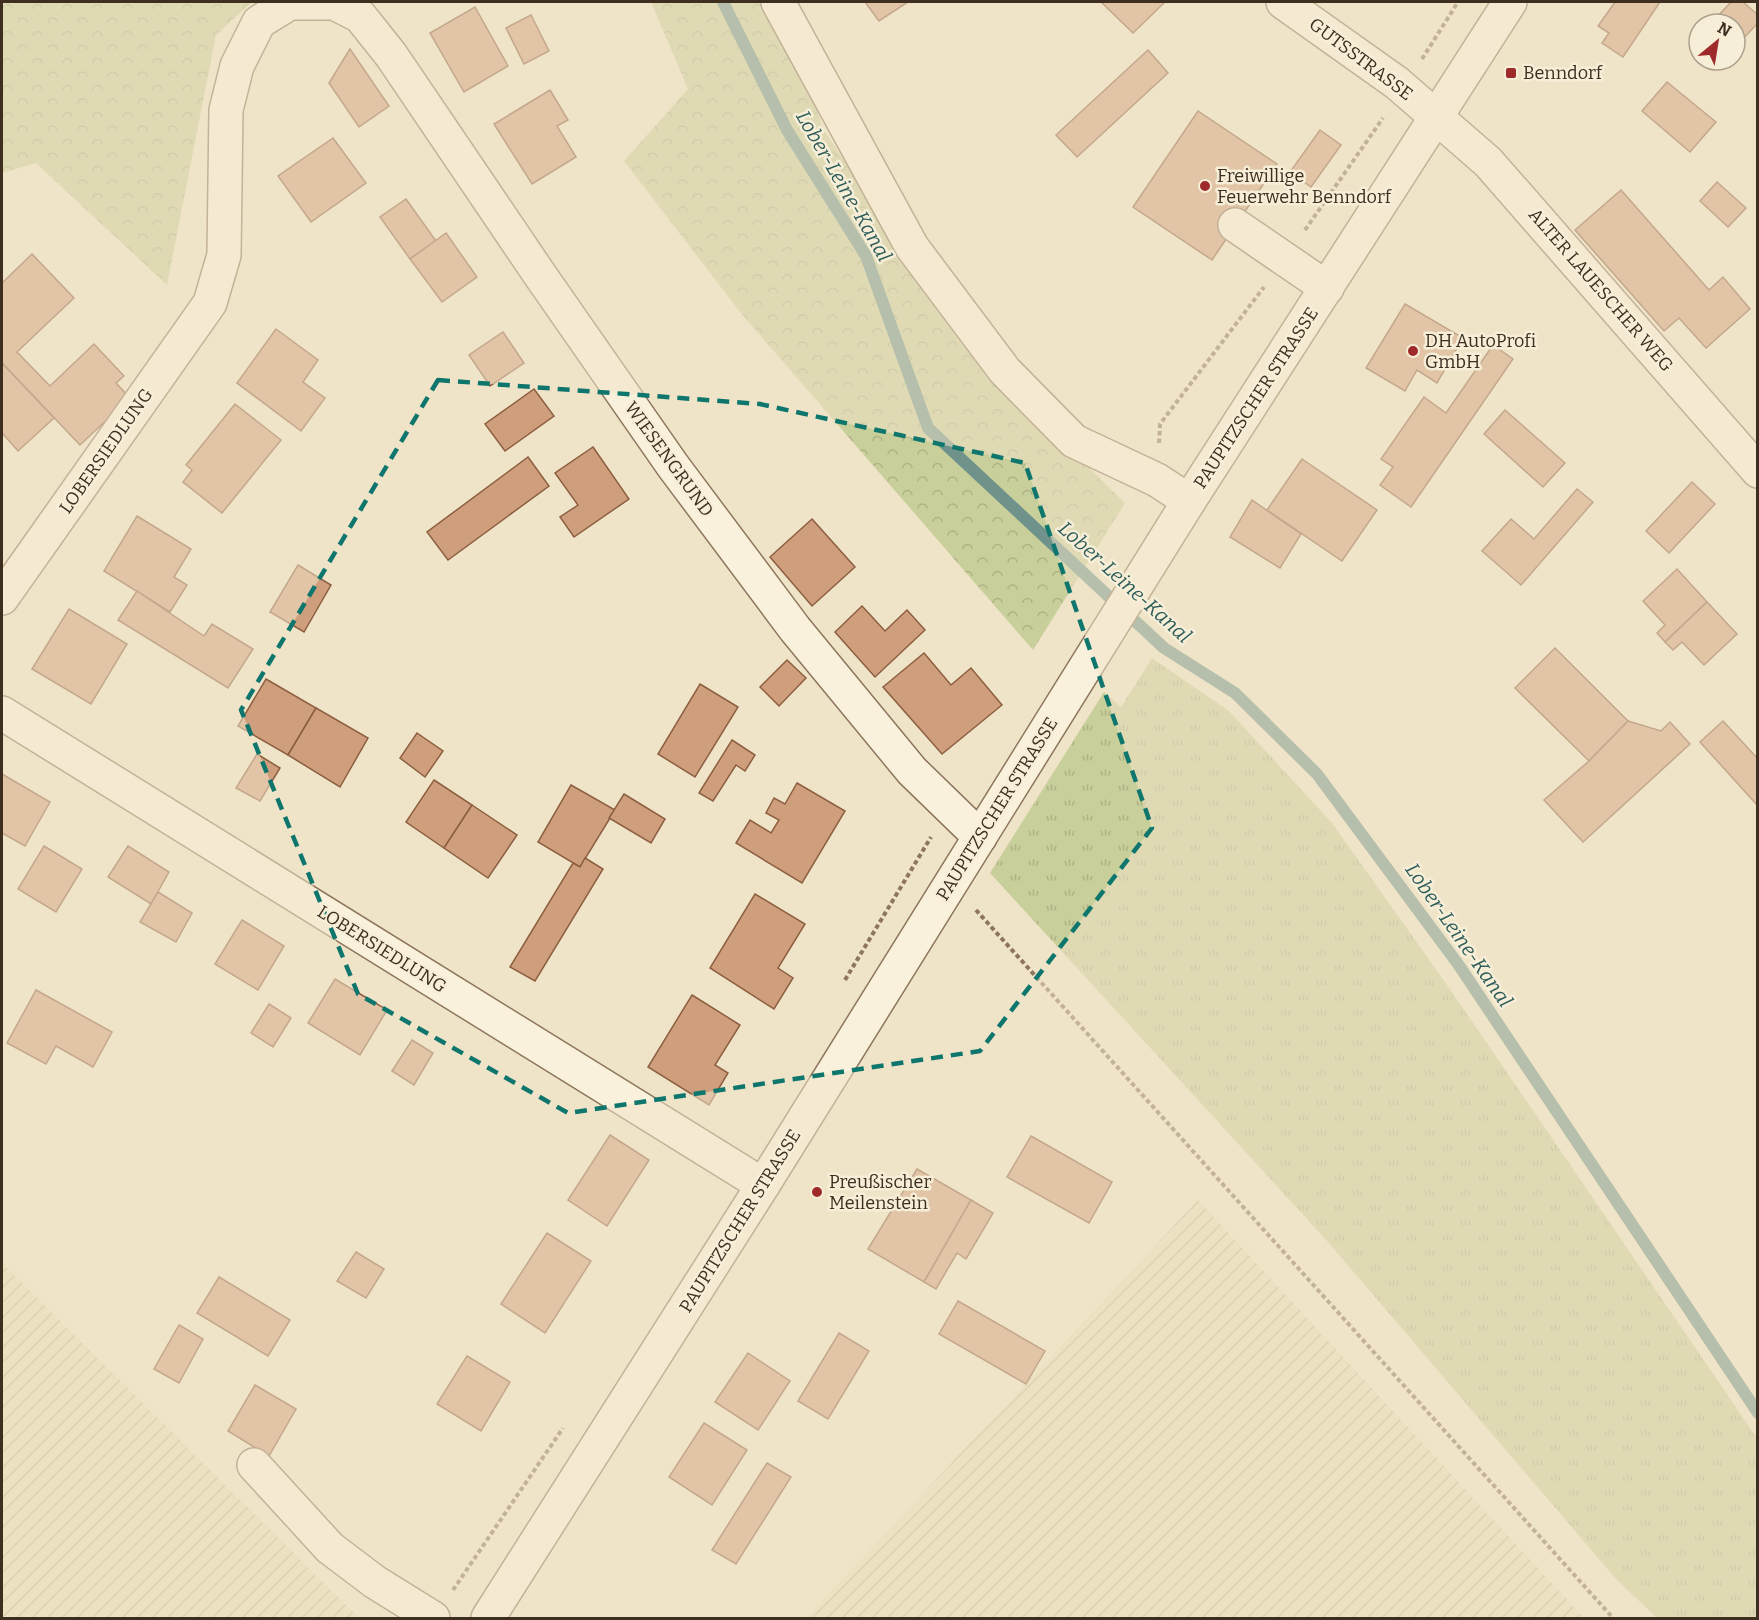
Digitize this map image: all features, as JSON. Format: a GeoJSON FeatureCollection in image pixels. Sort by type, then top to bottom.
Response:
{"type":"FeatureCollection","features":[{"type":"Feature","properties":{"kind":"street"},"geometry":{"type":"LineString","coordinates":[[778,2],[912,247],[1005,371],[1074,441],[1157,480],[1189,501]]}},
{"type":"Feature","properties":{"kind":"street","name":"GUTSSTRASSE"},"geometry":{"type":"LineString","coordinates":[[1283,2],[1397,83],[1436,117]]}},
{"type":"Feature","properties":{"kind":"street","name":"PAUPITZSCHER STRASSE"},"geometry":{"type":"LineString","coordinates":[[488,1618],[763,1185],[1189,501],[1510,2]]}},
{"type":"Feature","properties":{"kind":"street","name":"WIESENGRUND"},"geometry":{"type":"LineString","coordinates":[[210,303],[224,255],[226,110],[237,66],[260,22],[290,3],[334,3],[360,16],[391,55],[673,466],[795,629],[912,771],[980,837]]}},
{"type":"Feature","properties":{"kind":"street","name":"ALTER LAUESCHER WEG"},"geometry":{"type":"LineString","coordinates":[[1436,117],[1488,162],[1758,471]]}},
{"type":"Feature","properties":{"kind":"street"},"geometry":{"type":"LineString","coordinates":[[1235,225],[1327,288]]}},
{"type":"Feature","properties":{"kind":"street","name":"LOBERSIEDLUNG"},"geometry":{"type":"LineString","coordinates":[[2,598],[210,303]]}},
{"type":"Feature","properties":{"kind":"street","name":"LOBERSIEDLUNG"},"geometry":{"type":"LineString","coordinates":[[2,713],[763,1185]]}},
{"type":"Feature","properties":{"kind":"street"},"geometry":{"type":"LineString","coordinates":[[254,1465],[330,1548],[375,1582],[433,1618]]}},
{"type":"Feature","properties":{"kind":"path"},"geometry":{"type":"LineString","coordinates":[[952,882],[1613,1618]]}},
{"type":"Feature","properties":{"kind":"highlighted area"},"geometry":{"type":"Polygon","coordinates":[[[438,380],[760,404],[1025,463],[1152,828],[980,1051],[568,1113],[358,994],[241,710],[438,380]]]}},
{"type":"Feature","properties":{"kind":"shaded area"},"geometry":{"type":"Polygon","coordinates":[[[1198,1200],[1584,1618],[806,1618],[1198,1200]]]}},
{"type":"Feature","properties":{"kind":"shaded area"},"geometry":{"type":"Polygon","coordinates":[[[2,1263],[359,1618],[2,1618],[2,1263]]]}},
{"type":"Feature","properties":{"kind":"green space"},"geometry":{"type":"Polygon","coordinates":[[[2,2],[252,2],[216,35],[167,285],[36,163],[2,173],[2,2]]]}},
{"type":"Feature","properties":{"kind":"green space"},"geometry":{"type":"Polygon","coordinates":[[[651,2],[783,2],[823,129],[975,356],[1125,503],[1033,650],[740,312],[624,161],[688,89],[651,2]]]}},
{"type":"Feature","properties":{"kind":"green space"},"geometry":{"type":"Polygon","coordinates":[[[1152,658],[1229,711],[1332,823],[1452,992],[1757,1438],[1757,1618],[1657,1618],[1616,1579],[1328,1242],[990,873],[1104,692],[1121,707],[1152,658]]]}},
{"type":"Feature","properties":{"kind":"building"},"geometry":{"type":"Polygon","coordinates":[[[865,2],[908,2],[879,21],[865,2]]]}},
{"type":"Feature","properties":{"kind":"building"},"geometry":{"type":"Polygon","coordinates":[[[1101,2],[1165,2],[1133,33],[1101,2]]]}},
{"type":"Feature","properties":{"kind":"building"},"geometry":{"type":"Polygon","coordinates":[[[1615,2],[1660,2],[1623,57],[1602,43],[1609,33],[1598,26],[1615,2]]]}},
{"type":"Feature","properties":{"kind":"building"},"geometry":{"type":"Polygon","coordinates":[[[1731,2],[1743,2],[1758,15],[1758,23],[1747,35],[1747,12],[1722,12],[1731,2]]]}},
{"type":"Feature","properties":{"kind":"building"},"geometry":{"type":"Polygon","coordinates":[[[475,7],[508,66],[464,92],[430,33],[475,7]]]}},
{"type":"Feature","properties":{"kind":"building"},"geometry":{"type":"Polygon","coordinates":[[[531,15],[549,51],[524,64],[506,28],[531,15]]]}},
{"type":"Feature","properties":{"kind":"building"},"geometry":{"type":"Polygon","coordinates":[[[350,49],[389,106],[359,127],[329,83],[350,49]]]}},
{"type":"Feature","properties":{"kind":"building"},"geometry":{"type":"Polygon","coordinates":[[[1148,50],[1168,73],[1077,157],[1056,135],[1148,50]]]}},
{"type":"Feature","properties":{"kind":"building"},"geometry":{"type":"Polygon","coordinates":[[[1667,82],[1716,122],[1690,152],[1642,111],[1667,82]]]}},
{"type":"Feature","properties":{"kind":"building"},"geometry":{"type":"Polygon","coordinates":[[[550,90],[568,120],[557,126],[576,157],[532,184],[494,124],[550,90]]]}},
{"type":"Feature","properties":{"kind":"building","name":"Freiwillige Feuerwehr Benndorf"},"geometry":{"type":"Polygon","coordinates":[[[1198,111],[1277,164],[1212,260],[1133,207],[1198,111]]]}},
{"type":"Feature","properties":{"kind":"building"},"geometry":{"type":"Polygon","coordinates":[[[1320,130],[1341,145],[1311,187],[1290,172],[1320,130]]]}},
{"type":"Feature","properties":{"kind":"building"},"geometry":{"type":"Polygon","coordinates":[[[333,138],[366,183],[311,222],[278,176],[333,138]]]}},
{"type":"Feature","properties":{"kind":"building"},"geometry":{"type":"Polygon","coordinates":[[[1717,182],[1746,208],[1728,227],[1700,201],[1717,182]]]}},
{"type":"Feature","properties":{"kind":"building"},"geometry":{"type":"Polygon","coordinates":[[[1621,190],[1709,290],[1723,277],[1750,309],[1706,348],[1679,318],[1664,331],[1575,230],[1621,190]]]}},
{"type":"Feature","properties":{"kind":"building"},"geometry":{"type":"Polygon","coordinates":[[[406,199],[436,241],[410,259],[380,217],[406,199]]]}},
{"type":"Feature","properties":{"kind":"building"},"geometry":{"type":"Polygon","coordinates":[[[446,233],[477,277],[442,302],[410,259],[446,233]]]}},
{"type":"Feature","properties":{"kind":"building"},"geometry":{"type":"Polygon","coordinates":[[[32,254],[74,298],[17,352],[50,386],[94,344],[124,376],[116,383],[130,398],[80,445],[2,363],[2,283],[32,254]]]}},
{"type":"Feature","properties":{"kind":"building"},"geometry":{"type":"Polygon","coordinates":[[[1405,304],[1463,338],[1437,383],[1417,370],[1405,391],[1366,368],[1405,304]]]}},
{"type":"Feature","properties":{"kind":"building"},"geometry":{"type":"Polygon","coordinates":[[[276,329],[318,360],[303,382],[325,398],[301,431],[237,383],[276,329]]]}},
{"type":"Feature","properties":{"kind":"building"},"geometry":{"type":"Polygon","coordinates":[[[503,332],[524,363],[490,386],[469,355],[503,332]]]}},
{"type":"Feature","properties":{"kind":"building"},"geometry":{"type":"Polygon","coordinates":[[[1493,345],[1513,359],[1411,507],[1380,485],[1393,467],[1381,459],[1424,397],[1446,413],[1493,345]]]}},
{"type":"Feature","properties":{"kind":"building"},"geometry":{"type":"Polygon","coordinates":[[[2,363],[54,418],[18,451],[2,433],[2,363]]]}},
{"type":"Feature","properties":{"kind":"building"},"geometry":{"type":"Polygon","coordinates":[[[534,389],[554,416],[505,451],[485,424],[534,389]]]}},
{"type":"Feature","properties":{"kind":"building"},"geometry":{"type":"Polygon","coordinates":[[[235,404],[281,440],[222,513],[183,482],[192,470],[186,465],[235,404]]]}},
{"type":"Feature","properties":{"kind":"building"},"geometry":{"type":"Polygon","coordinates":[[[1505,410],[1565,463],[1543,487],[1484,434],[1505,410]]]}},
{"type":"Feature","properties":{"kind":"building"},"geometry":{"type":"Polygon","coordinates":[[[593,447],[629,499],[574,537],[560,517],[578,505],[555,473],[593,447]]]}},
{"type":"Feature","properties":{"kind":"building"},"geometry":{"type":"Polygon","coordinates":[[[528,457],[549,486],[448,560],[427,532],[528,457]]]}},
{"type":"Feature","properties":{"kind":"building"},"geometry":{"type":"Polygon","coordinates":[[[1302,459],[1377,510],[1342,561],[1267,510],[1302,459]]]}},
{"type":"Feature","properties":{"kind":"building"},"geometry":{"type":"Polygon","coordinates":[[[1692,482],[1715,504],[1669,553],[1646,531],[1692,482]]]}},
{"type":"Feature","properties":{"kind":"building"},"geometry":{"type":"Polygon","coordinates":[[[1577,489],[1593,502],[1521,585],[1482,551],[1511,519],[1534,539],[1577,489]]]}},
{"type":"Feature","properties":{"kind":"building"},"geometry":{"type":"Polygon","coordinates":[[[1252,500],[1301,534],[1280,568],[1230,537],[1252,500]]]}},
{"type":"Feature","properties":{"kind":"building"},"geometry":{"type":"Polygon","coordinates":[[[137,516],[191,549],[174,577],[187,585],[170,612],[104,571],[137,516]]]}},
{"type":"Feature","properties":{"kind":"building"},"geometry":{"type":"Polygon","coordinates":[[[812,519],[855,567],[812,606],[770,557],[812,519]]]}},
{"type":"Feature","properties":{"kind":"building"},"geometry":{"type":"Polygon","coordinates":[[[298,565],[331,585],[304,632],[270,612],[298,565]]]}},
{"type":"Feature","properties":{"kind":"building"},"geometry":{"type":"Polygon","coordinates":[[[1677,569],[1707,602],[1665,642],[1657,633],[1665,625],[1643,601],[1677,569]]]}},
{"type":"Feature","properties":{"kind":"building"},"geometry":{"type":"Polygon","coordinates":[[[137,591],[204,636],[212,624],[253,649],[228,688],[118,620],[137,591]]]}},
{"type":"Feature","properties":{"kind":"building"},"geometry":{"type":"Polygon","coordinates":[[[1707,602],[1737,634],[1704,665],[1682,642],[1673,650],[1665,642],[1707,602]]]}},
{"type":"Feature","properties":{"kind":"building"},"geometry":{"type":"Polygon","coordinates":[[[862,606],[885,631],[907,610],[925,630],[875,677],[835,632],[862,606]]]}},
{"type":"Feature","properties":{"kind":"building"},"geometry":{"type":"Polygon","coordinates":[[[69,609],[127,644],[91,704],[32,669],[69,609]]]}},
{"type":"Feature","properties":{"kind":"building"},"geometry":{"type":"Polygon","coordinates":[[[1555,648],[1628,721],[1589,761],[1515,688],[1555,648]]]}},
{"type":"Feature","properties":{"kind":"building"},"geometry":{"type":"Polygon","coordinates":[[[924,653],[951,685],[971,668],[1002,705],[942,754],[883,687],[924,653]]]}},
{"type":"Feature","properties":{"kind":"building"},"geometry":{"type":"Polygon","coordinates":[[[787,660],[806,678],[779,706],[760,687],[787,660]]]}},
{"type":"Feature","properties":{"kind":"building"},"geometry":{"type":"Polygon","coordinates":[[[266,679],[316,708],[288,755],[238,726],[266,679]]]}},
{"type":"Feature","properties":{"kind":"building"},"geometry":{"type":"Polygon","coordinates":[[[700,684],[738,707],[695,777],[658,754],[700,684]]]}},
{"type":"Feature","properties":{"kind":"building"},"geometry":{"type":"Polygon","coordinates":[[[316,708],[368,738],[340,787],[288,755],[316,708]]]}},
{"type":"Feature","properties":{"kind":"building"},"geometry":{"type":"Polygon","coordinates":[[[1628,721],[1661,731],[1670,722],[1690,744],[1583,842],[1544,800],[1589,761],[1628,721]]]}},
{"type":"Feature","properties":{"kind":"building"},"geometry":{"type":"Polygon","coordinates":[[[1723,721],[1758,759],[1758,806],[1700,742],[1723,721]]]}},
{"type":"Feature","properties":{"kind":"building"},"geometry":{"type":"Polygon","coordinates":[[[417,733],[443,751],[425,777],[400,758],[417,733]]]}},
{"type":"Feature","properties":{"kind":"building"},"geometry":{"type":"Polygon","coordinates":[[[732,740],[755,755],[745,771],[736,765],[713,801],[699,793],[732,740]]]}},
{"type":"Feature","properties":{"kind":"building"},"geometry":{"type":"Polygon","coordinates":[[[257,754],[280,768],[260,801],[236,788],[257,754]]]}},
{"type":"Feature","properties":{"kind":"building"},"geometry":{"type":"Polygon","coordinates":[[[2,774],[50,802],[25,846],[2,833],[2,774]]]}},
{"type":"Feature","properties":{"kind":"building"},"geometry":{"type":"Polygon","coordinates":[[[434,780],[472,805],[444,848],[406,822],[434,780]]]}},
{"type":"Feature","properties":{"kind":"building"},"geometry":{"type":"Polygon","coordinates":[[[797,783],[845,811],[802,883],[736,843],[750,820],[771,833],[779,820],[766,813],[774,798],[785,804],[797,783]]]}},
{"type":"Feature","properties":{"kind":"building"},"geometry":{"type":"Polygon","coordinates":[[[571,785],[615,810],[580,867],[538,842],[571,785]]]}},
{"type":"Feature","properties":{"kind":"building"},"geometry":{"type":"Polygon","coordinates":[[[624,794],[665,819],[651,843],[609,818],[624,794]]]}},
{"type":"Feature","properties":{"kind":"building"},"geometry":{"type":"Polygon","coordinates":[[[472,805],[517,835],[488,878],[444,848],[472,805]]]}},
{"type":"Feature","properties":{"kind":"building"},"geometry":{"type":"Polygon","coordinates":[[[44,846],[82,869],[56,912],[18,889],[44,846]]]}},
{"type":"Feature","properties":{"kind":"building"},"geometry":{"type":"Polygon","coordinates":[[[128,846],[169,872],[151,904],[108,877],[128,846]]]}},
{"type":"Feature","properties":{"kind":"building"},"geometry":{"type":"Polygon","coordinates":[[[585,858],[603,869],[535,981],[510,967],[573,863],[580,867],[585,858]]]}},
{"type":"Feature","properties":{"kind":"building"},"geometry":{"type":"Polygon","coordinates":[[[158,892],[192,913],[176,942],[140,922],[158,892]]]}},
{"type":"Feature","properties":{"kind":"building"},"geometry":{"type":"Polygon","coordinates":[[[755,894],[805,924],[778,968],[793,978],[774,1009],[710,968],[755,894]]]}},
{"type":"Feature","properties":{"kind":"building"},"geometry":{"type":"Polygon","coordinates":[[[242,920],[284,946],[258,990],[215,964],[242,920]]]}},
{"type":"Feature","properties":{"kind":"building"},"geometry":{"type":"Polygon","coordinates":[[[335,979],[387,1010],[360,1055],[308,1023],[335,979]]]}},
{"type":"Feature","properties":{"kind":"building"},"geometry":{"type":"Polygon","coordinates":[[[36,990],[112,1032],[93,1067],[56,1046],[46,1064],[7,1043],[36,990]]]}},
{"type":"Feature","properties":{"kind":"building"},"geometry":{"type":"Polygon","coordinates":[[[692,995],[740,1025],[715,1065],[728,1073],[709,1105],[648,1067],[692,995]]]}},
{"type":"Feature","properties":{"kind":"building"},"geometry":{"type":"Polygon","coordinates":[[[269,1004],[291,1018],[273,1047],[251,1033],[269,1004]]]}},
{"type":"Feature","properties":{"kind":"building"},"geometry":{"type":"Polygon","coordinates":[[[412,1040],[433,1053],[414,1085],[392,1071],[412,1040]]]}},
{"type":"Feature","properties":{"kind":"building"},"geometry":{"type":"Polygon","coordinates":[[[610,1135],[649,1160],[607,1226],[568,1200],[610,1135]]]}},
{"type":"Feature","properties":{"kind":"building"},"geometry":{"type":"Polygon","coordinates":[[[1031,1136],[1112,1182],[1089,1223],[1007,1177],[1031,1136]]]}},
{"type":"Feature","properties":{"kind":"building"},"geometry":{"type":"Polygon","coordinates":[[[917,1169],[971,1200],[924,1282],[868,1249],[917,1169]]]}},
{"type":"Feature","properties":{"kind":"building"},"geometry":{"type":"Polygon","coordinates":[[[971,1200],[993,1213],[966,1259],[957,1253],[936,1289],[924,1282],[971,1200]]]}},
{"type":"Feature","properties":{"kind":"building"},"geometry":{"type":"Polygon","coordinates":[[[547,1233],[591,1261],[545,1333],[501,1304],[547,1233]]]}},
{"type":"Feature","properties":{"kind":"building"},"geometry":{"type":"Polygon","coordinates":[[[356,1252],[384,1269],[366,1298],[337,1281],[356,1252]]]}},
{"type":"Feature","properties":{"kind":"building"},"geometry":{"type":"Polygon","coordinates":[[[219,1277],[290,1320],[268,1356],[197,1313],[219,1277]]]}},
{"type":"Feature","properties":{"kind":"building"},"geometry":{"type":"Polygon","coordinates":[[[958,1301],[1045,1351],[1026,1384],[939,1334],[958,1301]]]}},
{"type":"Feature","properties":{"kind":"building"},"geometry":{"type":"Polygon","coordinates":[[[179,1325],[203,1339],[179,1383],[154,1369],[179,1325]]]}},
{"type":"Feature","properties":{"kind":"building"},"geometry":{"type":"Polygon","coordinates":[[[839,1333],[869,1351],[828,1419],[798,1401],[839,1333]]]}},
{"type":"Feature","properties":{"kind":"building"},"geometry":{"type":"Polygon","coordinates":[[[748,1353],[790,1381],[758,1430],[715,1402],[748,1353]]]}},
{"type":"Feature","properties":{"kind":"building"},"geometry":{"type":"Polygon","coordinates":[[[467,1356],[510,1382],[481,1431],[437,1404],[467,1356]]]}},
{"type":"Feature","properties":{"kind":"building"},"geometry":{"type":"Polygon","coordinates":[[[255,1385],[296,1409],[269,1456],[228,1431],[255,1385]]]}},
{"type":"Feature","properties":{"kind":"building"},"geometry":{"type":"Polygon","coordinates":[[[704,1423],[747,1450],[712,1505],[669,1477],[704,1423]]]}},
{"type":"Feature","properties":{"kind":"building"},"geometry":{"type":"Polygon","coordinates":[[[767,1463],[791,1477],[736,1564],[712,1550],[767,1463]]]}},
{"type":"Feature","properties":{"kind":"waterway","name":"Lober-Leine-Kanal"},"geometry":{"type":"LineString","coordinates":[[723,2],[787,130],[866,256],[928,428],[1164,648],[1235,693],[1317,774],[1458,964],[1758,1413]]}},
{"type":"Feature","properties":{"kind":"place","name":"Benndorf"},"geometry":{"type":"Point","coordinates":[1511,73]}},
{"type":"Feature","properties":{"kind":"place","name":"Freiwillige Feuerwehr Benndorf"},"geometry":{"type":"Point","coordinates":[1205,186]}},
{"type":"Feature","properties":{"kind":"place","name":"DH AutoProfi GmbH"},"geometry":{"type":"Point","coordinates":[1413,351]}},
{"type":"Feature","properties":{"kind":"place","name":"Preußischer Meilenstein"},"geometry":{"type":"Point","coordinates":[817,1192]}}]}
